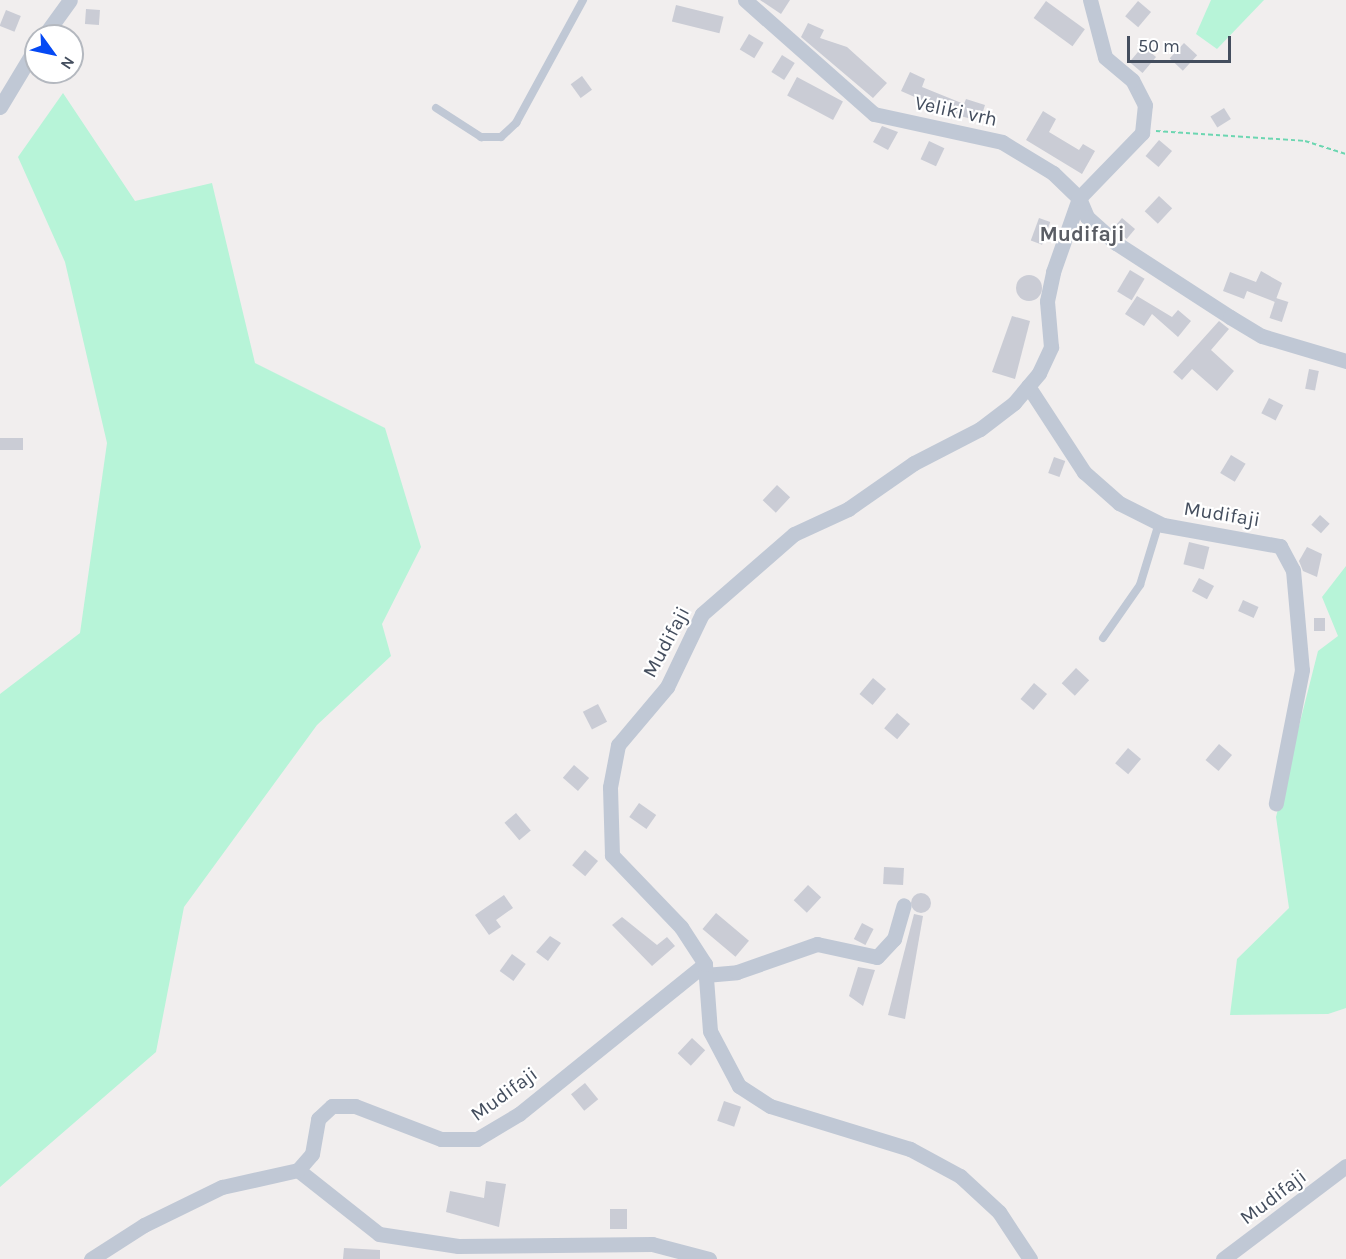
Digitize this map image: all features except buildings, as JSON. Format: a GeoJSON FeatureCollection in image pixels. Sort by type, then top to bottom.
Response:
{"type":"FeatureCollection","features":[{"type":"Feature","properties":{"kind":"street"},"geometry":{"type":"LineString","coordinates":[[53,24],[70,0]]}},
{"type":"Feature","properties":{"kind":"street","name":"Veliki vrh"},"geometry":{"type":"LineString","coordinates":[[745,0],[874,114],[1002,142],[1053,173],[1079,198],[1087,217],[1116,243],[1230,317],[1262,336],[1346,361]]}},
{"type":"Feature","properties":{"kind":"street"},"geometry":{"type":"LineString","coordinates":[[1090,0],[1105,57],[1132,80],[1145,105],[1142,133]]}},
{"type":"Feature","properties":{"kind":"street"},"geometry":{"type":"LineString","coordinates":[[0,107],[24,68]]}},
{"type":"Feature","properties":{"kind":"street","name":"Mudifaji"},"geometry":{"type":"LineString","coordinates":[[1030,1259],[999,1212],[960,1176],[910,1149],[770,1106],[739,1086],[710,1031],[705,970],[681,927],[612,855],[610,787],[618,745],[667,687],[702,614],[743,575],[794,534],[849,509],[914,462],[980,429],[1028,386],[1051,347],[1047,301],[1079,198],[1142,133]]}},
{"type":"Feature","properties":{"kind":"street","name":"Mudifaji"},"geometry":{"type":"LineString","coordinates":[[1028,386],[1084,472],[1119,503],[1159,524],[1280,546],[1293,570],[1302,670],[1276,803]]}},
{"type":"Feature","properties":{"kind":"street"},"geometry":{"type":"LineString","coordinates":[[705,970],[737,972],[818,944],[877,957],[894,939],[904,905]]}},
{"type":"Feature","properties":{"kind":"street","name":"Mudifaji"},"geometry":{"type":"LineString","coordinates":[[298,1170],[312,1154],[318,1119],[332,1106],[355,1106],[441,1139],[477,1139],[519,1114],[705,970]]}},
{"type":"Feature","properties":{"kind":"street","name":"Mudifaji"},"geometry":{"type":"LineString","coordinates":[[1223,1259],[1346,1166]]}},
{"type":"Feature","properties":{"kind":"street"},"geometry":{"type":"LineString","coordinates":[[92,1259],[144,1225],[222,1187],[298,1170],[378,1234],[458,1246],[652,1244],[709,1259]]}},
{"type":"Feature","properties":{"kind":"lane"},"geometry":{"type":"LineString","coordinates":[[436,108],[480,137],[501,137],[521,116],[583,0]]}},
{"type":"Feature","properties":{"kind":"lane"},"geometry":{"type":"LineString","coordinates":[[1103,638],[1140,585],[1159,524]]}},
{"type":"Feature","properties":{"kind":"path"},"geometry":{"type":"LineString","coordinates":[[1142,133],[1305,141],[1346,154]]}},
{"type":"Feature","properties":{"kind":"green space"},"geometry":{"type":"Polygon","coordinates":[[[1211,0],[1264,0],[1217,49],[1196,34],[1211,0]]]}},
{"type":"Feature","properties":{"kind":"green space"},"geometry":{"type":"Polygon","coordinates":[[[63,93],[135,201],[212,183],[255,363],[385,428],[421,547],[382,624],[391,656],[317,725],[184,907],[156,1052],[0,1187],[0,694],[80,633],[107,443],[65,262],[18,157],[63,93]]]}},
{"type":"Feature","properties":{"kind":"green space"},"geometry":{"type":"Polygon","coordinates":[[[1346,566],[1346,1008],[1328,1014],[1230,1015],[1237,959],[1289,908],[1276,817],[1318,651],[1338,636],[1322,597],[1346,566]]]}},
{"type":"Feature","properties":{"kind":"district","name":"Mudifaji"},"geometry":{"type":"Point","coordinates":[1082,234]}}]}
